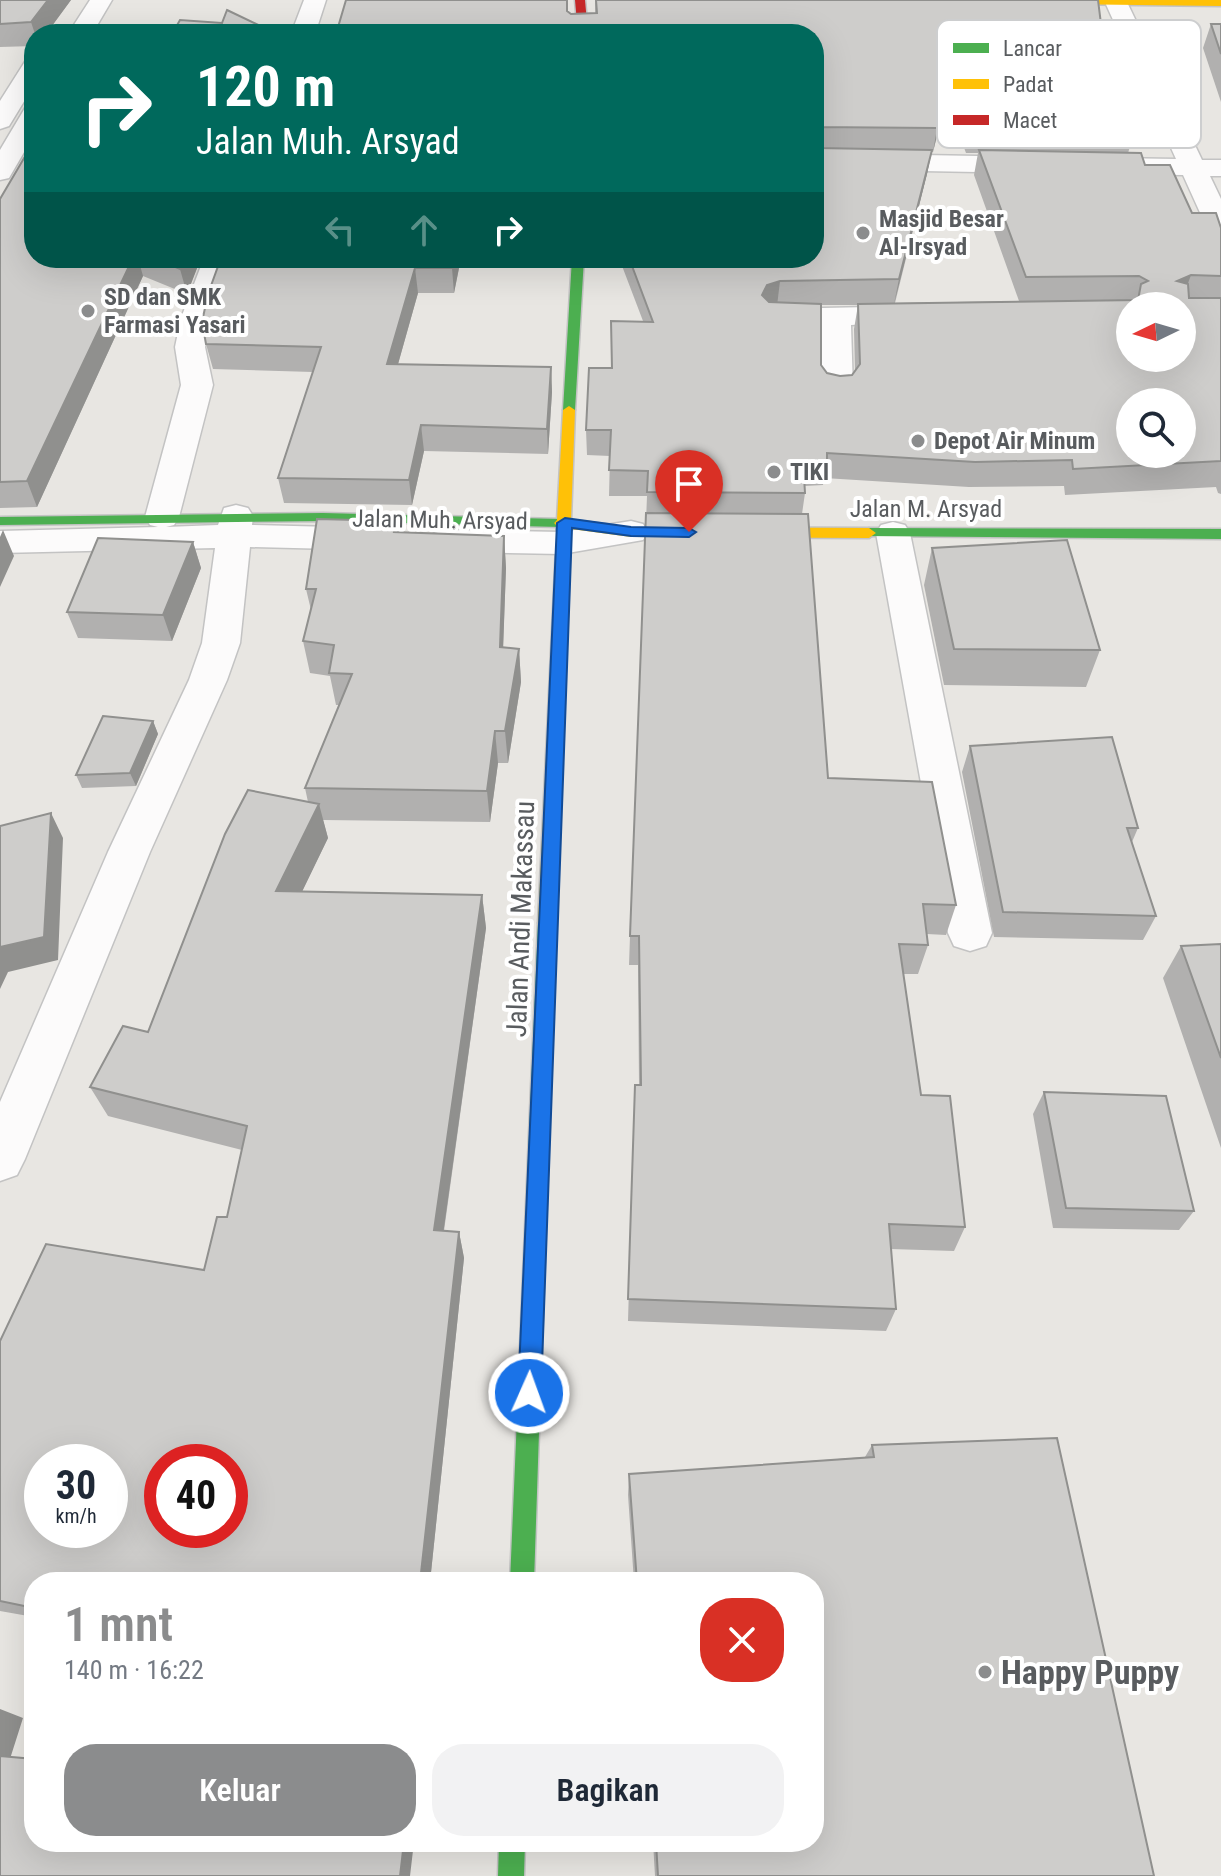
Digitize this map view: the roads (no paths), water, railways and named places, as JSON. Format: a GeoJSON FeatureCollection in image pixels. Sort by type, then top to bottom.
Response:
{"type":"FeatureCollection","features":[{"type":"Feature","properties":{"kind":"street"},"geometry":{"type":"LineString","coordinates":[[86,24],[101,0]]}},
{"type":"Feature","properties":{"kind":"street"},"geometry":{"type":"LineString","coordinates":[[307,24],[315,0]]}},
{"type":"Feature","properties":{"kind":"street"},"geometry":{"type":"LineString","coordinates":[[964,0],[1221,3]]}},
{"type":"Feature","properties":{"kind":"street"},"geometry":{"type":"LineString","coordinates":[[1116,1],[1125,20]]}},
{"type":"Feature","properties":{"kind":"street"},"geometry":{"type":"LineString","coordinates":[[583,24],[584,2]]}},
{"type":"Feature","properties":{"kind":"street"},"geometry":{"type":"LineString","coordinates":[[0,121],[24,81]]}},
{"type":"Feature","properties":{"kind":"street"},"geometry":{"type":"LineString","coordinates":[[0,172],[16,148]]}},
{"type":"Feature","properties":{"kind":"street"},"geometry":{"type":"LineString","coordinates":[[1182,148],[1221,228]]}},
{"type":"Feature","properties":{"kind":"street"},"geometry":{"type":"LineString","coordinates":[[824,161],[1221,168]]}},
{"type":"Feature","properties":{"kind":"street"},"geometry":{"type":"LineString","coordinates":[[162,517],[197,385],[190,347],[196,318],[214,268]]}},
{"type":"Feature","properties":{"kind":"street","name":"Jalan Andi Makassau"},"geometry":{"type":"LineString","coordinates":[[522,1572],[563,533],[577,268]]}},
{"type":"Feature","properties":{"kind":"street"},"geometry":{"type":"LineString","coordinates":[[777,318],[948,315]]}},
{"type":"Feature","properties":{"kind":"street"},"geometry":{"type":"LineString","coordinates":[[836,317],[837,390]]}},
{"type":"Feature","properties":{"kind":"street","name":"Jalan Muh. Arsyad"},"geometry":{"type":"LineString","coordinates":[[0,521],[162,517],[235,526]]}},
{"type":"Feature","properties":{"kind":"street"},"geometry":{"type":"LineString","coordinates":[[0,1159],[129,852],[208,680],[221,643],[235,526]]}},
{"type":"Feature","properties":{"kind":"street","name":"Jalan Muh. Arsyad"},"geometry":{"type":"LineString","coordinates":[[0,542],[235,526],[631,532]]}},
{"type":"Feature","properties":{"kind":"street","name":"Jalan M. Arsyad"},"geometry":{"type":"LineString","coordinates":[[631,532],[1221,534]]}},
{"type":"Feature","properties":{"kind":"street"},"geometry":{"type":"LineString","coordinates":[[893,533],[970,933]]}},
{"type":"Feature","properties":{"kind":"street"},"geometry":{"type":"LineString","coordinates":[[511,1876],[512,1852]]}},
{"type":"Feature","properties":{"kind":"place","name":"Masjid Besar Al-Irsyad"},"geometry":{"type":"Point","coordinates":[863,233]}},
{"type":"Feature","properties":{"kind":"place","name":"SD dan SMK Farmasi Yasari"},"geometry":{"type":"Point","coordinates":[88,311]}},
{"type":"Feature","properties":{"kind":"place","name":"Depot Air Minum"},"geometry":{"type":"Point","coordinates":[918,441]}},
{"type":"Feature","properties":{"kind":"place","name":"TIKI"},"geometry":{"type":"Point","coordinates":[774,472]}},
{"type":"Feature","properties":{"kind":"place","name":"Happy Puppy"},"geometry":{"type":"Point","coordinates":[985,1672]}}]}
